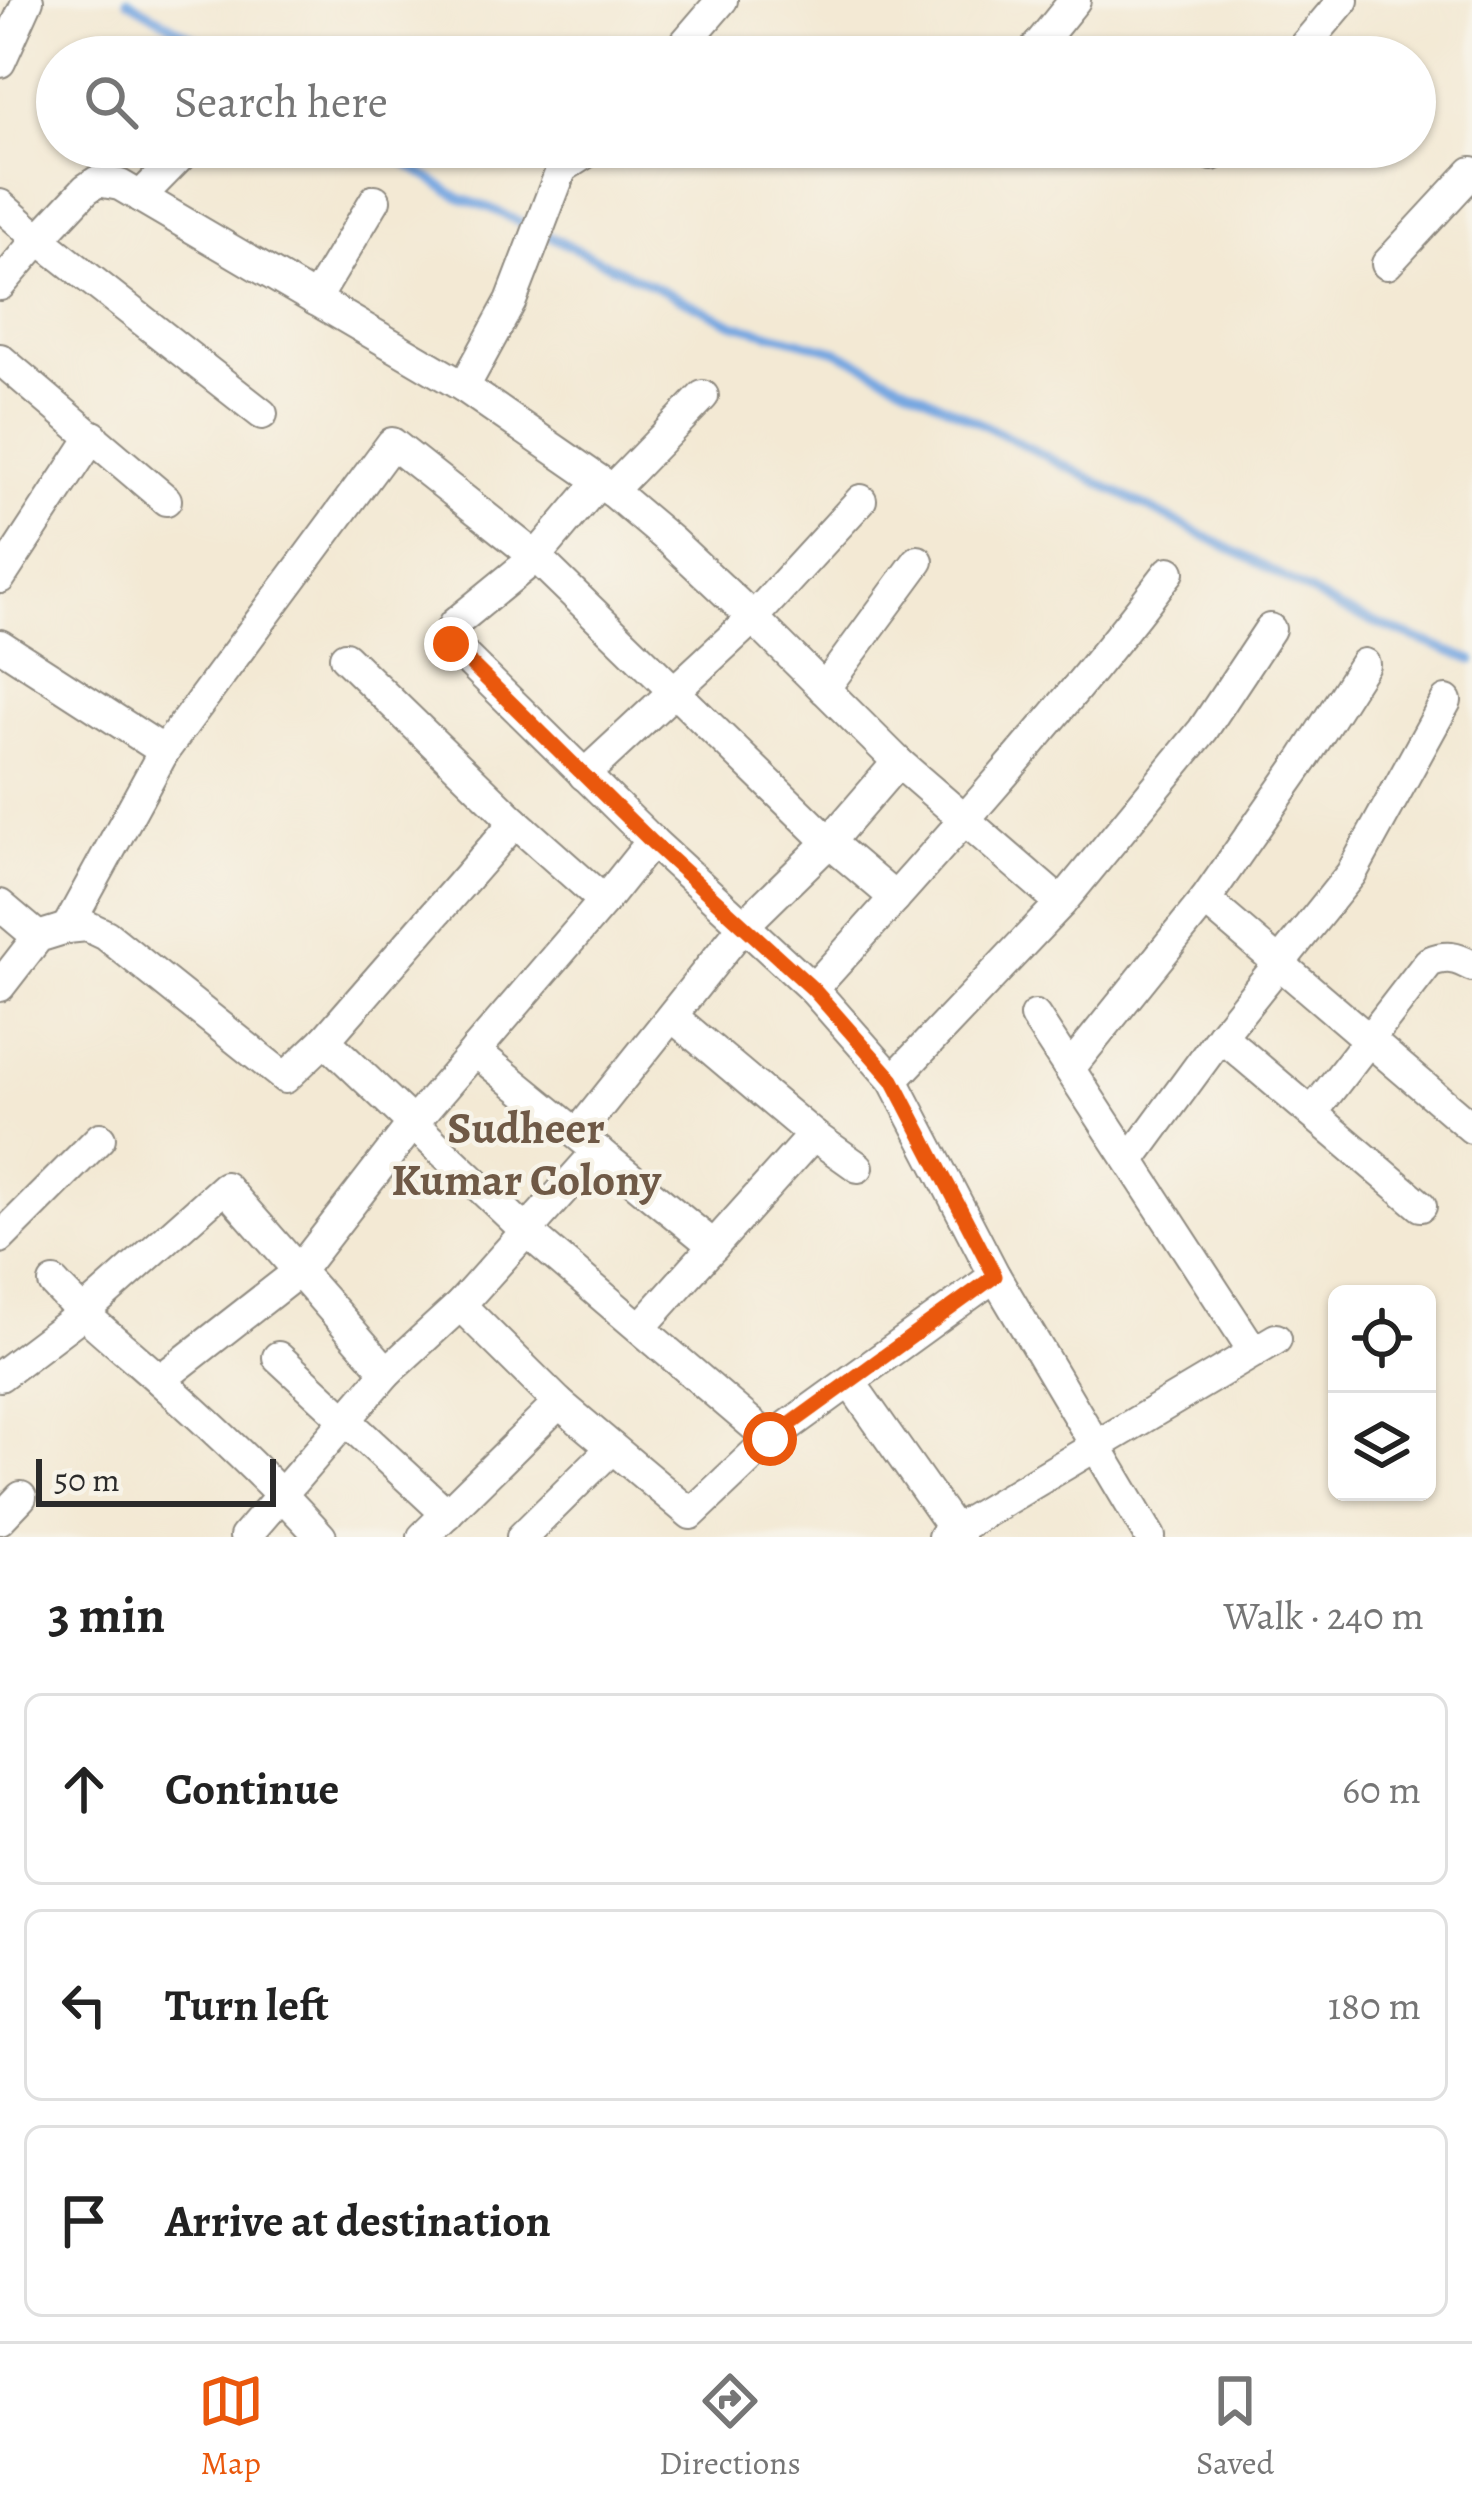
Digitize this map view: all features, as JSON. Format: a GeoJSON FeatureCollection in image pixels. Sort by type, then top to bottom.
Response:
{"type":"FeatureCollection","features":[{"type":"Feature","properties":{"kind":"street"},"geometry":{"type":"LineString","coordinates":[[0,62],[28,0]]}},
{"type":"Feature","properties":{"kind":"street"},"geometry":{"type":"LineString","coordinates":[[691,36],[722,0]]}},
{"type":"Feature","properties":{"kind":"street"},"geometry":{"type":"LineString","coordinates":[[1045,36],[1075,0]]}},
{"type":"Feature","properties":{"kind":"street"},"geometry":{"type":"LineString","coordinates":[[1313,36],[1343,0]]}},
{"type":"Feature","properties":{"kind":"street"},"geometry":{"type":"LineString","coordinates":[[140,197],[168,168]]}},
{"type":"Feature","properties":{"kind":"street"},"geometry":{"type":"LineString","coordinates":[[464,387],[511,301],[562,168]]}},
{"type":"Feature","properties":{"kind":"street"},"geometry":{"type":"LineString","coordinates":[[1387,264],[1472,172]]}},
{"type":"Feature","properties":{"kind":"street"},"geometry":{"type":"LineString","coordinates":[[0,285],[86,189],[98,182],[120,185],[464,387],[605,486],[753,618],[898,762],[1061,903]]}},
{"type":"Feature","properties":{"kind":"street"},"geometry":{"type":"LineString","coordinates":[[315,300],[375,200]]}},
{"type":"Feature","properties":{"kind":"street"},"geometry":{"type":"LineString","coordinates":[[0,205],[262,414]]}},
{"type":"Feature","properties":{"kind":"street"},"geometry":{"type":"LineString","coordinates":[[0,359],[166,500]]}},
{"type":"Feature","properties":{"kind":"street"},"geometry":{"type":"LineString","coordinates":[[703,395],[536,557],[454,624],[451,644],[652,842],[813,989],[893,1080],[995,1276],[1150,1537]]}},
{"type":"Feature","properties":{"kind":"street"},"geometry":{"type":"LineString","coordinates":[[0,578],[93,436]]}},
{"type":"Feature","properties":{"kind":"street"},"geometry":{"type":"LineString","coordinates":[[0,986],[52,933],[164,751],[392,443],[536,557],[829,842],[895,898]]}},
{"type":"Feature","properties":{"kind":"street"},"geometry":{"type":"LineString","coordinates":[[584,775],[753,618],[862,500]]}},
{"type":"Feature","properties":{"kind":"street"},"geometry":{"type":"LineString","coordinates":[[824,689],[918,561]]}},
{"type":"Feature","properties":{"kind":"street"},"geometry":{"type":"LineString","coordinates":[[813,989],[966,820],[1169,572]]}},
{"type":"Feature","properties":{"kind":"street"},"geometry":{"type":"LineString","coordinates":[[893,1080],[1061,903],[1203,730],[1270,629]]}},
{"type":"Feature","properties":{"kind":"street"},"geometry":{"type":"LineString","coordinates":[[0,645],[164,751]]}},
{"type":"Feature","properties":{"kind":"street"},"geometry":{"type":"LineString","coordinates":[[345,657],[604,901]]}},
{"type":"Feature","properties":{"kind":"street"},"geometry":{"type":"LineString","coordinates":[[1070,1068],[1205,901],[1364,664]]}},
{"type":"Feature","properties":{"kind":"street"},"geometry":{"type":"LineString","coordinates":[[1130,1160],[1221,1036],[1352,874],[1446,701]]}},
{"type":"Feature","properties":{"kind":"street"},"geometry":{"type":"LineString","coordinates":[[244,1537],[386,1372],[460,1304],[526,1231],[673,1017],[744,925],[829,842],[898,762]]}},
{"type":"Feature","properties":{"kind":"street"},"geometry":{"type":"LineString","coordinates":[[0,905],[52,933],[88,926],[106,935],[285,1078],[325,1040],[515,822]]}},
{"type":"Feature","properties":{"kind":"street"},"geometry":{"type":"LineString","coordinates":[[160,1380],[298,1272],[414,1122],[652,842]]}},
{"type":"Feature","properties":{"kind":"street"},"geometry":{"type":"LineString","coordinates":[[1205,901],[1472,1128]]}},
{"type":"Feature","properties":{"kind":"street"},"geometry":{"type":"LineString","coordinates":[[1312,1112],[1430,962],[1443,956],[1472,966]]}},
{"type":"Feature","properties":{"kind":"street"},"geometry":{"type":"LineString","coordinates":[[850,1382],[952,1535],[1265,1345],[1130,1160],[1035,1016]]}},
{"type":"Feature","properties":{"kind":"street"},"geometry":{"type":"LineString","coordinates":[[673,1017],[858,1167]]}},
{"type":"Feature","properties":{"kind":"street"},"geometry":{"type":"LineString","coordinates":[[1221,1036],[1421,1206]]}},
{"type":"Feature","properties":{"kind":"street"},"geometry":{"type":"LineString","coordinates":[[325,1040],[526,1231],[770,1439]]}},
{"type":"Feature","properties":{"kind":"street"},"geometry":{"type":"LineString","coordinates":[[475,1052],[714,1246]]}},
{"type":"Feature","properties":{"kind":"street"},"geometry":{"type":"LineString","coordinates":[[641,1327],[813,1135]]}},
{"type":"Feature","properties":{"kind":"street"},"geometry":{"type":"LineString","coordinates":[[1,1237],[100,1138]]}},
{"type":"Feature","properties":{"kind":"street"},"geometry":{"type":"LineString","coordinates":[[0,1376],[82,1314],[225,1187],[386,1372]]}},
{"type":"Feature","properties":{"kind":"street"},"geometry":{"type":"LineString","coordinates":[[460,1304],[559,1403],[691,1514],[770,1439],[995,1276]]}},
{"type":"Feature","properties":{"kind":"street"},"geometry":{"type":"LineString","coordinates":[[53,1283],[283,1493],[322,1537]]}},
{"type":"Feature","properties":{"kind":"street"},"geometry":{"type":"LineString","coordinates":[[278,1357],[447,1514]]}},
{"type":"Feature","properties":{"kind":"street"},"geometry":{"type":"LineString","coordinates":[[423,1537],[559,1403]]}},
{"type":"Feature","properties":{"kind":"street"},"geometry":{"type":"LineString","coordinates":[[522,1537],[612,1448]]}},
{"type":"Feature","properties":{"kind":"waterway"},"geometry":{"type":"LineString","coordinates":[[127,0],[190,36]]}},
{"type":"Feature","properties":{"kind":"waterway"},"geometry":{"type":"LineString","coordinates":[[414,168],[460,198],[734,324],[837,351],[1340,609],[1472,660]]}},
{"type":"Feature","properties":{"kind":"district","name":"Sudheer Kumar Colony"},"geometry":{"type":"Point","coordinates":[526,1153]}},
{"type":"Feature","properties":{"kind":"route"},"geometry":{"type":"LineString","coordinates":[[451,644],[652,842],[813,989],[893,1080],[995,1276],[770,1439]]}}]}
